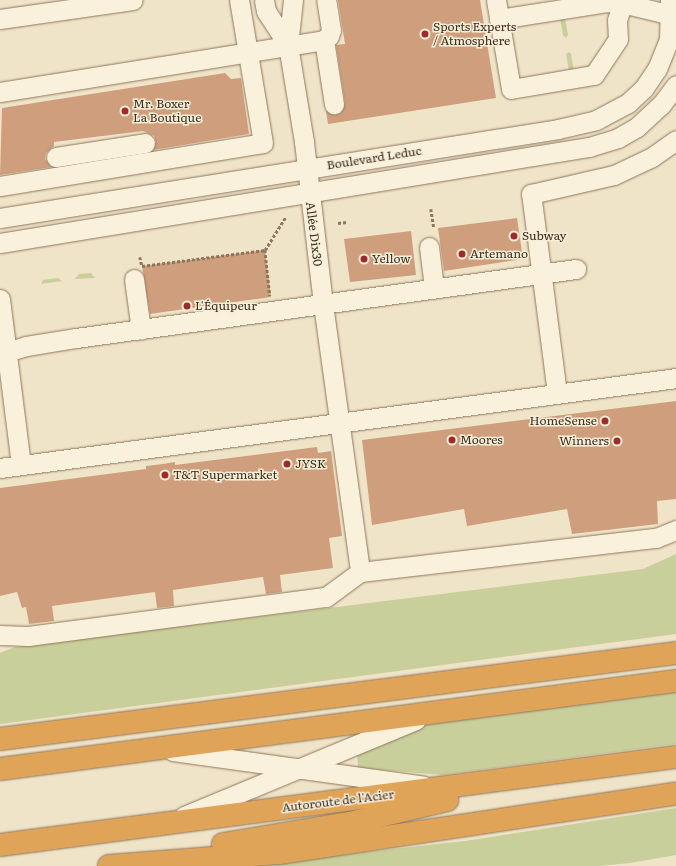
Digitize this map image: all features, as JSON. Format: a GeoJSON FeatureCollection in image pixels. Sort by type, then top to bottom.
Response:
{"type":"FeatureCollection","features":[{"type":"Feature","properties":{"kind":"highway"},"geometry":{"type":"LineString","coordinates":[[0,739],[676,653]]}},
{"type":"Feature","properties":{"kind":"highway"},"geometry":{"type":"LineString","coordinates":[[0,769],[676,681]]}},
{"type":"Feature","properties":{"kind":"highway","name":"Autoroute de l'Acier"},"geometry":{"type":"LineString","coordinates":[[0,845],[676,757]]}},
{"type":"Feature","properties":{"kind":"highway"},"geometry":{"type":"LineString","coordinates":[[104,866],[350,822],[560,772]]}},
{"type":"Feature","properties":{"kind":"highway"},"geometry":{"type":"LineString","coordinates":[[110,866],[286,852],[676,794]]}},
{"type":"Feature","properties":{"kind":"street"},"geometry":{"type":"LineString","coordinates":[[0,19],[132,0]]}},
{"type":"Feature","properties":{"kind":"street"},"geometry":{"type":"LineString","coordinates":[[0,186],[263,143],[249,52],[239,0]]}},
{"type":"Feature","properties":{"kind":"street"},"geometry":{"type":"LineString","coordinates":[[264,0],[266,11],[288,45]]}},
{"type":"Feature","properties":{"kind":"street"},"geometry":{"type":"LineString","coordinates":[[288,45],[292,30],[293,0]]}},
{"type":"Feature","properties":{"kind":"street"},"geometry":{"type":"LineString","coordinates":[[326,0],[331,30],[324,40],[334,104]]}},
{"type":"Feature","properties":{"kind":"street"},"geometry":{"type":"LineString","coordinates":[[496,0],[511,89],[594,75],[618,39],[617,20],[623,2]]}},
{"type":"Feature","properties":{"kind":"street"},"geometry":{"type":"LineString","coordinates":[[499,19],[606,2],[623,2],[672,10]]}},
{"type":"Feature","properties":{"kind":"street","name":"Boulevard Leduc"},"geometry":{"type":"LineString","coordinates":[[2,221],[307,169],[558,129],[604,117],[628,103],[650,80],[667,47],[672,10]]}},
{"type":"Feature","properties":{"kind":"street"},"geometry":{"type":"LineString","coordinates":[[0,92],[324,40]]}},
{"type":"Feature","properties":{"kind":"street","name":"Allée Dix30"},"geometry":{"type":"LineString","coordinates":[[288,45],[307,169],[323,304],[360,572]]}},
{"type":"Feature","properties":{"kind":"street","name":"Boulevard Leduc"},"geometry":{"type":"LineString","coordinates":[[0,243],[309,194],[599,144],[637,126],[661,106],[676,85]]}},
{"type":"Feature","properties":{"kind":"street"},"geometry":{"type":"LineString","coordinates":[[557,393],[531,194],[614,175],[652,157],[676,140]]}},
{"type":"Feature","properties":{"kind":"street"},"geometry":{"type":"LineString","coordinates":[[56,157],[144,143]]}},
{"type":"Feature","properties":{"kind":"street"},"geometry":{"type":"LineString","coordinates":[[100,150],[102,170]]}},
{"type":"Feature","properties":{"kind":"street"},"geometry":{"type":"LineString","coordinates":[[429,247],[434,288]]}},
{"type":"Feature","properties":{"kind":"street"},"geometry":{"type":"LineString","coordinates":[[3,353],[26,346],[576,269]]}},
{"type":"Feature","properties":{"kind":"street"},"geometry":{"type":"LineString","coordinates":[[140,273],[141,330]]}},
{"type":"Feature","properties":{"kind":"street"},"geometry":{"type":"LineString","coordinates":[[0,299],[3,353],[21,465]]}},
{"type":"Feature","properties":{"kind":"street"},"geometry":{"type":"LineString","coordinates":[[0,468],[676,378]]}},
{"type":"Feature","properties":{"kind":"street"},"geometry":{"type":"LineString","coordinates":[[0,635],[28,636],[326,597],[360,572],[656,538],[676,530]]}},
{"type":"Feature","properties":{"kind":"street"},"geometry":{"type":"LineString","coordinates":[[165,824],[432,713]]}},
{"type":"Feature","properties":{"kind":"street"},"geometry":{"type":"LineString","coordinates":[[156,749],[441,788]]}},
{"type":"Feature","properties":{"kind":"path"},"geometry":{"type":"LineString","coordinates":[[431,209],[434,227]]}},
{"type":"Feature","properties":{"kind":"path"},"geometry":{"type":"LineString","coordinates":[[271,301],[265,250],[286,216]]}},
{"type":"Feature","properties":{"kind":"path"},"geometry":{"type":"LineString","coordinates":[[338,223],[348,222]]}},
{"type":"Feature","properties":{"kind":"path"},"geometry":{"type":"LineString","coordinates":[[140,257],[140,273],[265,250]]}},
{"type":"Feature","properties":{"kind":"green space"},"geometry":{"type":"Polygon","coordinates":[[[560,18],[565,18],[568,35],[566,38],[563,35],[560,18]]]}},
{"type":"Feature","properties":{"kind":"green space"},"geometry":{"type":"Polygon","coordinates":[[[569,52],[571,54],[574,71],[569,71],[566,54],[569,52]]]}},
{"type":"Feature","properties":{"kind":"green space"},"geometry":{"type":"Polygon","coordinates":[[[91,273],[95,278],[75,279],[79,274],[91,273]]]}},
{"type":"Feature","properties":{"kind":"green space"},"geometry":{"type":"Polygon","coordinates":[[[58,278],[62,281],[41,284],[43,280],[58,278]]]}},
{"type":"Feature","properties":{"kind":"green space"},"geometry":{"type":"Polygon","coordinates":[[[676,554],[676,634],[0,724],[0,653],[15,647],[643,569],[676,554]]]}},
{"type":"Feature","properties":{"kind":"green space"},"geometry":{"type":"Polygon","coordinates":[[[676,692],[676,744],[442,775],[358,768],[357,749],[398,732],[447,720],[676,692]]]}},
{"type":"Feature","properties":{"kind":"green space"},"geometry":{"type":"Polygon","coordinates":[[[676,808],[676,855],[630,863],[600,866],[239,866],[465,841],[676,808]]]}},
{"type":"Feature","properties":{"kind":"building"},"geometry":{"type":"Polygon","coordinates":[[[338,0],[480,0],[496,98],[328,124],[326,111],[335,115],[341,113],[345,103],[336,45],[345,44],[338,0]]]}},
{"type":"Feature","properties":{"kind":"building"},"geometry":{"type":"Polygon","coordinates":[[[225,73],[231,79],[241,78],[249,134],[153,150],[156,142],[154,136],[143,131],[54,142],[54,146],[46,153],[45,159],[51,167],[0,175],[2,108],[225,73]]]}},
{"type":"Feature","properties":{"kind":"building"},"geometry":{"type":"Polygon","coordinates":[[[517,218],[523,259],[444,271],[438,228],[517,218]]]}},
{"type":"Feature","properties":{"kind":"building"},"geometry":{"type":"Polygon","coordinates":[[[411,231],[416,275],[350,282],[344,239],[411,231]]]}},
{"type":"Feature","properties":{"kind":"building"},"geometry":{"type":"Polygon","coordinates":[[[265,250],[271,297],[150,314],[142,266],[265,250]]]}},
{"type":"Feature","properties":{"kind":"building"},"geometry":{"type":"Polygon","coordinates":[[[676,401],[676,499],[657,501],[658,524],[572,534],[567,509],[467,526],[464,509],[372,525],[362,440],[676,401]]]}},
{"type":"Feature","properties":{"kind":"building"},"geometry":{"type":"Polygon","coordinates":[[[317,447],[318,453],[331,451],[342,536],[329,538],[333,568],[280,575],[282,592],[266,594],[263,577],[173,590],[174,606],[157,608],[155,592],[52,606],[54,621],[29,624],[26,607],[22,608],[17,592],[0,596],[0,488],[146,469],[146,466],[175,462],[175,465],[317,447]]]}},
{"type":"Feature","properties":{"kind":"place","name":"Sports Experts / Atmosphere"},"geometry":{"type":"Point","coordinates":[425,34]}},
{"type":"Feature","properties":{"kind":"place","name":"Mr. Boxer La Boutique"},"geometry":{"type":"Point","coordinates":[125,111]}},
{"type":"Feature","properties":{"kind":"place","name":"Subway"},"geometry":{"type":"Point","coordinates":[514,236]}},
{"type":"Feature","properties":{"kind":"place","name":"Artemano"},"geometry":{"type":"Point","coordinates":[462,254]}},
{"type":"Feature","properties":{"kind":"place","name":"Yellow"},"geometry":{"type":"Point","coordinates":[364,259]}},
{"type":"Feature","properties":{"kind":"place","name":"L'Équipeur"},"geometry":{"type":"Point","coordinates":[187,306]}},
{"type":"Feature","properties":{"kind":"place","name":"HomeSense"},"geometry":{"type":"Point","coordinates":[605,421]}},
{"type":"Feature","properties":{"kind":"place","name":"Moores"},"geometry":{"type":"Point","coordinates":[452,440]}},
{"type":"Feature","properties":{"kind":"place","name":"Winners"},"geometry":{"type":"Point","coordinates":[617,441]}},
{"type":"Feature","properties":{"kind":"place","name":"JYSK"},"geometry":{"type":"Point","coordinates":[287,464]}},
{"type":"Feature","properties":{"kind":"place","name":"T&T Supermarket"},"geometry":{"type":"Point","coordinates":[165,475]}}]}
